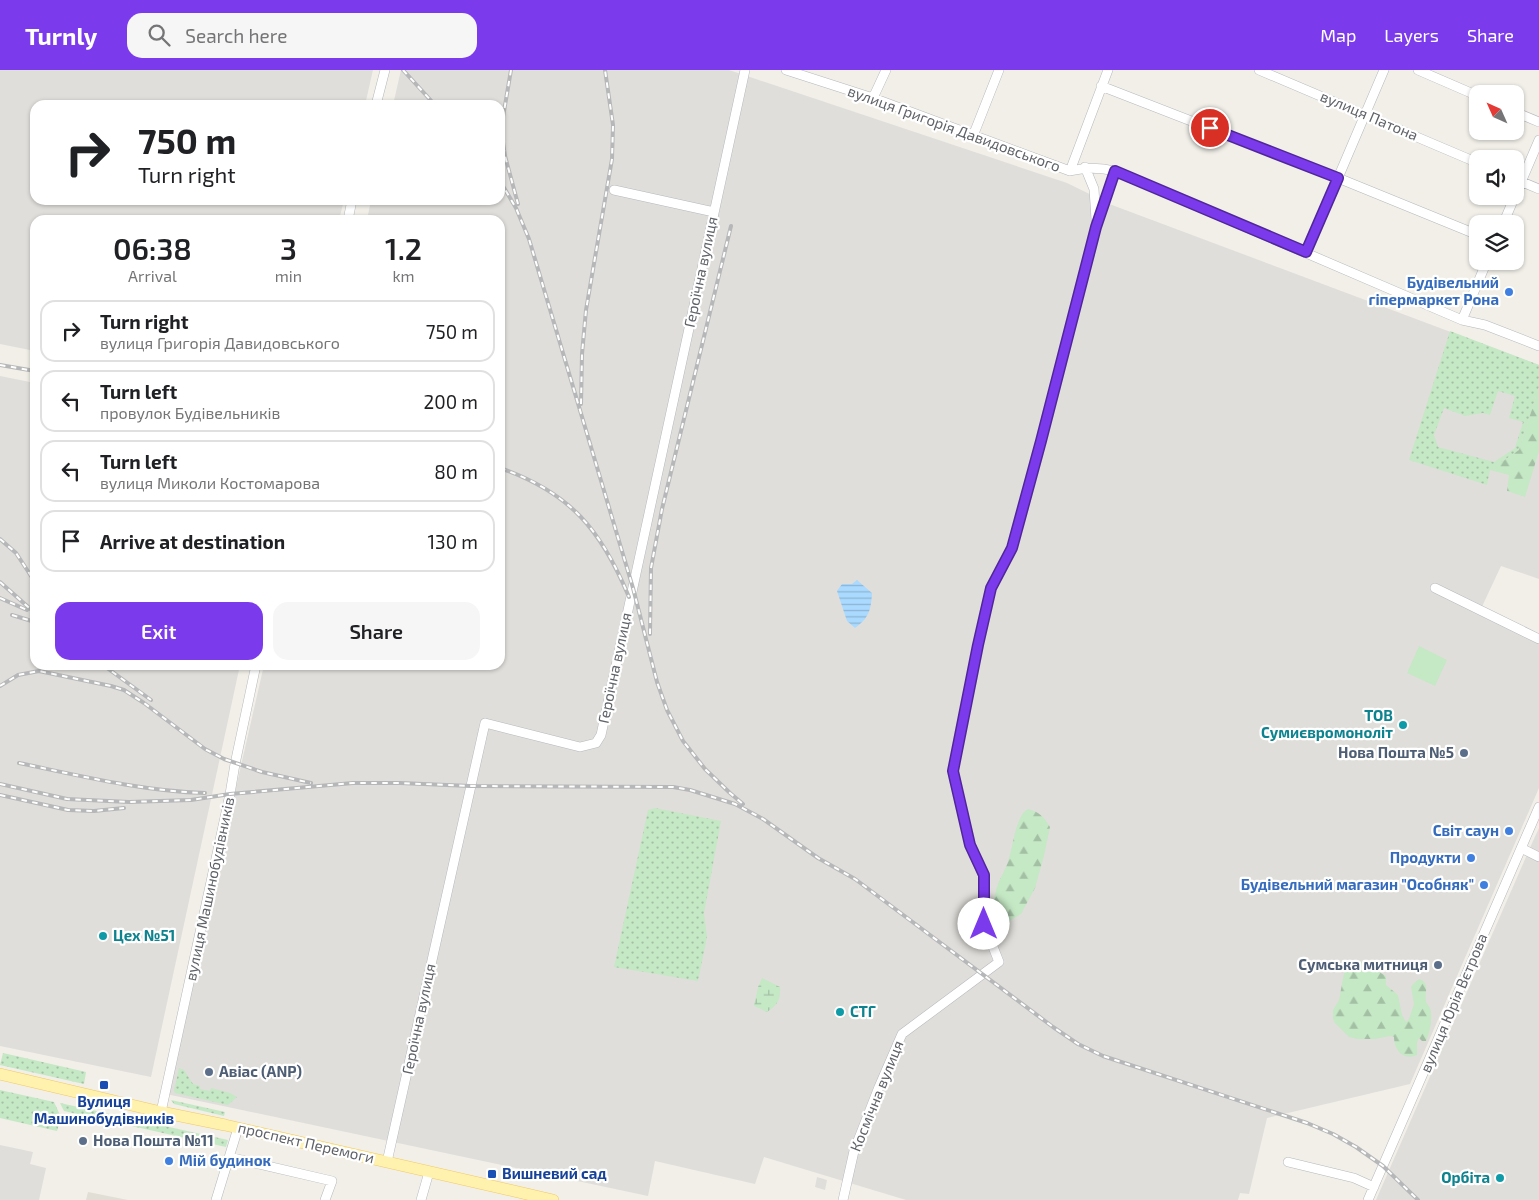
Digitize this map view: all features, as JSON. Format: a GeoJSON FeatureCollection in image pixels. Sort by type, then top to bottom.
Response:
{"type":"FeatureCollection","features":[{"type":"Feature","properties":{"kind":"main road","name":"проспект Перемоги"},"geometry":{"type":"LineString","coordinates":[[0,1074],[429,1172],[507,1195],[553,1200]]}},
{"type":"Feature","properties":{"kind":"street"},"geometry":{"type":"LineString","coordinates":[[377,100],[385,70]]}},
{"type":"Feature","properties":{"kind":"street","name":"Героїчна вулиця"},"geometry":{"type":"LineString","coordinates":[[387,1162],[485,723],[580,747],[596,743],[601,736],[745,70]]}},
{"type":"Feature","properties":{"kind":"street","name":"вулиця Григорія Давидовського"},"geometry":{"type":"LineString","coordinates":[[786,70],[873,98],[1070,171],[1085,167],[1100,167],[1115,171],[1462,320],[1485,325],[1539,346]]}},
{"type":"Feature","properties":{"kind":"street"},"geometry":{"type":"LineString","coordinates":[[873,98],[886,70]]}},
{"type":"Feature","properties":{"kind":"street"},"geometry":{"type":"LineString","coordinates":[[972,136],[999,70]]}},
{"type":"Feature","properties":{"kind":"street"},"geometry":{"type":"LineString","coordinates":[[1070,171],[1108,70]]}},
{"type":"Feature","properties":{"kind":"street","name":"вулиця Патона"},"geometry":{"type":"LineString","coordinates":[[1260,70],[1469,159]]}},
{"type":"Feature","properties":{"kind":"street"},"geometry":{"type":"LineString","coordinates":[[1306,252],[1384,70]]}},
{"type":"Feature","properties":{"kind":"street"},"geometry":{"type":"LineString","coordinates":[[1418,70],[1469,92]]}},
{"type":"Feature","properties":{"kind":"street"},"geometry":{"type":"LineString","coordinates":[[1101,86],[1469,231]]}},
{"type":"Feature","properties":{"kind":"street"},"geometry":{"type":"LineString","coordinates":[[1524,116],[1539,122]]}},
{"type":"Feature","properties":{"kind":"street"},"geometry":{"type":"LineString","coordinates":[[1524,169],[1539,140]]}},
{"type":"Feature","properties":{"kind":"street"},"geometry":{"type":"LineString","coordinates":[[1085,167],[1094,189],[1096,227]]}},
{"type":"Feature","properties":{"kind":"street","name":"Космічна вулиця"},"geometry":{"type":"LineString","coordinates":[[844,1200],[854,1151],[902,1034],[999,962],[984,924],[984,875],[970,845],[953,771],[991,588],[1012,548],[1096,227],[1115,171]]}},
{"type":"Feature","properties":{"kind":"street"},"geometry":{"type":"LineString","coordinates":[[1524,183],[1539,189]]}},
{"type":"Feature","properties":{"kind":"street"},"geometry":{"type":"LineString","coordinates":[[614,190],[714,212]]}},
{"type":"Feature","properties":{"kind":"street"},"geometry":{"type":"LineString","coordinates":[[1462,320],[1483,270]]}},
{"type":"Feature","properties":{"kind":"street"},"geometry":{"type":"LineString","coordinates":[[1435,588],[1539,639]]}},
{"type":"Feature","properties":{"kind":"street","name":"вулиця Машинобудівників"},"geometry":{"type":"LineString","coordinates":[[161,1112],[255,670]]}},
{"type":"Feature","properties":{"kind":"street","name":"вулиця Юрія Вєтрова"},"geometry":{"type":"LineString","coordinates":[[1368,1200],[1539,807]]}},
{"type":"Feature","properties":{"kind":"street"},"geometry":{"type":"LineString","coordinates":[[1521,848],[1539,857]]}},
{"type":"Feature","properties":{"kind":"street"},"geometry":{"type":"LineString","coordinates":[[216,1200],[238,1128]]}},
{"type":"Feature","properties":{"kind":"street"},"geometry":{"type":"LineString","coordinates":[[229,1157],[332,1181],[325,1200]]}},
{"type":"Feature","properties":{"kind":"street"},"geometry":{"type":"LineString","coordinates":[[1288,1162],[1354,1178],[1374,1187]]}},
{"type":"Feature","properties":{"kind":"street"},"geometry":{"type":"LineString","coordinates":[[421,1200],[429,1172]]}},
{"type":"Feature","properties":{"kind":"shaded area"},"geometry":{"type":"Polygon","coordinates":[[[0,70],[373,70],[366,100],[30,100],[30,205],[343,205],[340,215],[30,215],[30,350],[0,344],[0,70]]]}},
{"type":"Feature","properties":{"kind":"shaded area"},"geometry":{"type":"Polygon","coordinates":[[[401,70],[729,70],[1067,183],[1112,205],[1539,365],[1539,579],[1501,566],[1479,613],[1539,643],[1539,788],[1410,1084],[1267,1118],[1249,1194],[1240,1193],[1238,1200],[906,1200],[764,1157],[755,1184],[655,1161],[648,1196],[166,1094],[263,670],[505,670],[505,215],[368,215],[370,205],[505,205],[505,100],[394,100],[401,70]]]}},
{"type":"Feature","properties":{"kind":"shaded area"},"geometry":{"type":"Polygon","coordinates":[[[0,376],[30,382],[30,670],[239,670],[151,1077],[0,1046],[0,376]]]}},
{"type":"Feature","properties":{"kind":"shaded area"},"geometry":{"type":"Polygon","coordinates":[[[1539,828],[1539,1200],[1376,1200],[1533,841],[1539,828]]]}},
{"type":"Feature","properties":{"kind":"shaded area"},"geometry":{"type":"Polygon","coordinates":[[[0,1145],[33,1152],[30,1164],[46,1168],[39,1200],[0,1200],[0,1145]]]}},
{"type":"Feature","properties":{"kind":"shaded area"},"geometry":{"type":"Polygon","coordinates":[[[817,1177],[827,1180],[825,1190],[815,1187],[817,1177]]]}},
{"type":"Feature","properties":{"kind":"shaded area"},"geometry":{"type":"Polygon","coordinates":[[[88,1192],[128,1200],[86,1200],[88,1192]]]}},
{"type":"Feature","properties":{"kind":"green space"},"geometry":{"type":"Polygon","coordinates":[[[1450,331],[1539,365],[1539,387],[1519,450],[1490,470],[1487,485],[1409,460],[1450,331]],[[1498,391],[1490,415],[1483,413],[1465,416],[1444,408],[1434,435],[1438,447],[1494,462],[1515,448],[1523,422],[1509,418],[1515,396],[1498,391]]]}},
{"type":"Feature","properties":{"kind":"green space"},"geometry":{"type":"Polygon","coordinates":[[[1539,387],[1539,451],[1525,497],[1507,491],[1509,475],[1490,470],[1519,450],[1539,387]]]}},
{"type":"Feature","properties":{"kind":"green space"},"geometry":{"type":"Polygon","coordinates":[[[1419,646],[1447,660],[1435,686],[1407,673],[1419,646]]]}},
{"type":"Feature","properties":{"kind":"green space"},"geometry":{"type":"Polygon","coordinates":[[[655,808],[721,821],[704,913],[707,937],[698,981],[614,967],[648,810],[655,808]]]}},
{"type":"Feature","properties":{"kind":"green space"},"geometry":{"type":"Polygon","coordinates":[[[1028,809],[1041,815],[1050,827],[1044,856],[1035,888],[1021,914],[1008,922],[1000,932],[993,925],[994,898],[998,883],[1008,862],[1015,831],[1024,812],[1028,809]]]}},
{"type":"Feature","properties":{"kind":"green space"},"geometry":{"type":"Polygon","coordinates":[[[1358,960],[1386,976],[1386,985],[1398,995],[1402,1015],[1406,1022],[1409,1019],[1414,1004],[1411,987],[1419,979],[1425,983],[1426,1002],[1431,1011],[1431,1024],[1426,1041],[1422,1041],[1419,1038],[1417,1042],[1417,1055],[1408,1057],[1400,1053],[1394,1042],[1394,1037],[1357,1039],[1349,1037],[1334,1022],[1333,1010],[1339,1000],[1345,968],[1358,960]]]}},
{"type":"Feature","properties":{"kind":"green space"},"geometry":{"type":"Polygon","coordinates":[[[762,978],[780,987],[778,1002],[767,1012],[754,1006],[762,978]]]}},
{"type":"Feature","properties":{"kind":"green space"},"geometry":{"type":"Polygon","coordinates":[[[3,1053],[86,1072],[84,1084],[0,1065],[3,1053]]]}},
{"type":"Feature","properties":{"kind":"green space"},"geometry":{"type":"Polygon","coordinates":[[[179,1068],[184,1070],[193,1084],[200,1086],[200,1089],[210,1091],[211,1088],[237,1097],[228,1105],[175,1093],[179,1068]]]}},
{"type":"Feature","properties":{"kind":"green space"},"geometry":{"type":"Polygon","coordinates":[[[0,1090],[54,1102],[61,1117],[57,1131],[0,1118],[0,1090]]]}},
{"type":"Feature","properties":{"kind":"green space"},"geometry":{"type":"Polygon","coordinates":[[[171,1100],[225,1112],[224,1116],[174,1104],[171,1100]]]}},
{"type":"Feature","properties":{"kind":"green space"},"geometry":{"type":"Polygon","coordinates":[[[60,1103],[228,1140],[226,1147],[64,1111],[60,1103]]]}},
{"type":"Feature","properties":{"kind":"water"},"geometry":{"type":"Polygon","coordinates":[[[857,580],[872,593],[868,613],[855,628],[847,621],[837,591],[842,584],[852,584],[857,580]]]}},
{"type":"Feature","properties":{"kind":"railway"},"geometry":{"type":"LineString","coordinates":[[403,70],[430,100]]}},
{"type":"Feature","properties":{"kind":"railway"},"geometry":{"type":"LineString","coordinates":[[505,105],[511,70]]}},
{"type":"Feature","properties":{"kind":"railway"},"geometry":{"type":"LineString","coordinates":[[581,404],[582,354],[586,310],[612,159],[613,125],[605,70]]}},
{"type":"Feature","properties":{"kind":"railway"},"geometry":{"type":"LineString","coordinates":[[505,156],[518,204]]}},
{"type":"Feature","properties":{"kind":"railway"},"geometry":{"type":"LineString","coordinates":[[505,189],[516,208],[529,239],[633,588],[657,682],[667,710],[683,741],[705,769],[743,804]]}},
{"type":"Feature","properties":{"kind":"railway"},"geometry":{"type":"LineString","coordinates":[[650,634],[651,568],[662,509],[731,226]]}},
{"type":"Feature","properties":{"kind":"railway"},"geometry":{"type":"LineString","coordinates":[[0,365],[30,370]]}},
{"type":"Feature","properties":{"kind":"railway"},"geometry":{"type":"LineString","coordinates":[[505,470],[546,489],[565,502],[581,517],[595,533],[607,552],[629,597]]}},
{"type":"Feature","properties":{"kind":"railway"},"geometry":{"type":"LineString","coordinates":[[0,539],[16,553],[30,574]]}},
{"type":"Feature","properties":{"kind":"railway"},"geometry":{"type":"LineString","coordinates":[[0,582],[30,609]]}},
{"type":"Feature","properties":{"kind":"railway"},"geometry":{"type":"LineString","coordinates":[[0,598],[27,610]]}},
{"type":"Feature","properties":{"kind":"railway"},"geometry":{"type":"LineString","coordinates":[[12,615],[30,620]]}},
{"type":"Feature","properties":{"kind":"railway"},"geometry":{"type":"LineString","coordinates":[[110,670],[151,700]]}},
{"type":"Feature","properties":{"kind":"railway"},"geometry":{"type":"LineString","coordinates":[[0,686],[18,675],[39,671],[124,690],[205,749],[224,759],[262,772],[311,783]]}},
{"type":"Feature","properties":{"kind":"railway"},"geometry":{"type":"LineString","coordinates":[[19,763],[135,786],[205,793]]}},
{"type":"Feature","properties":{"kind":"railway"},"geometry":{"type":"LineString","coordinates":[[0,784],[67,799],[129,802],[191,800],[230,794],[353,783],[470,786],[673,787],[690,790],[735,804],[763,819],[818,858],[855,879],[1078,1044],[1103,1056],[1307,1123],[1333,1134],[1383,1166],[1418,1200]]}},
{"type":"Feature","properties":{"kind":"railway"},"geometry":{"type":"LineString","coordinates":[[0,795],[68,810],[94,811],[124,808]]}},
{"type":"Feature","properties":{"kind":"place","name":"Будівельний гіпермаркет Рона"},"geometry":{"type":"Point","coordinates":[1509,292]}},
{"type":"Feature","properties":{"kind":"place","name":"ТОВ Сумиєвромоноліт"},"geometry":{"type":"Point","coordinates":[1403,725]}},
{"type":"Feature","properties":{"kind":"place","name":"Нова Пошта №5"},"geometry":{"type":"Point","coordinates":[1464,753]}},
{"type":"Feature","properties":{"kind":"place","name":"Світ саун"},"geometry":{"type":"Point","coordinates":[1509,831]}},
{"type":"Feature","properties":{"kind":"place","name":"Продукти"},"geometry":{"type":"Point","coordinates":[1471,858]}},
{"type":"Feature","properties":{"kind":"place","name":"Будівельний магазин \"Особняк\""},"geometry":{"type":"Point","coordinates":[1484,885]}},
{"type":"Feature","properties":{"kind":"place","name":"Цех №51"},"geometry":{"type":"Point","coordinates":[103,936]}},
{"type":"Feature","properties":{"kind":"place","name":"Сумська митниця"},"geometry":{"type":"Point","coordinates":[1438,965]}},
{"type":"Feature","properties":{"kind":"place","name":"СТГ"},"geometry":{"type":"Point","coordinates":[840,1012]}},
{"type":"Feature","properties":{"kind":"place","name":"Авіас (ANP)"},"geometry":{"type":"Point","coordinates":[209,1072]}},
{"type":"Feature","properties":{"kind":"place","name":"Вулиця Машинобудівників"},"geometry":{"type":"Point","coordinates":[104,1085]}},
{"type":"Feature","properties":{"kind":"place","name":"Нова Пошта №11"},"geometry":{"type":"Point","coordinates":[83,1141]}},
{"type":"Feature","properties":{"kind":"place","name":"Мій будинок"},"geometry":{"type":"Point","coordinates":[169,1161]}},
{"type":"Feature","properties":{"kind":"place","name":"Вишневий сад"},"geometry":{"type":"Point","coordinates":[492,1174]}},
{"type":"Feature","properties":{"kind":"place","name":"Орбіта"},"geometry":{"type":"Point","coordinates":[1500,1178]}},
{"type":"Feature","properties":{"kind":"route"},"geometry":{"type":"LineString","coordinates":[[984,924],[984,875],[970,845],[953,771],[991,588],[1012,548],[1096,227],[1115,171],[1306,252],[1338,178],[1210,128]]}}]}
